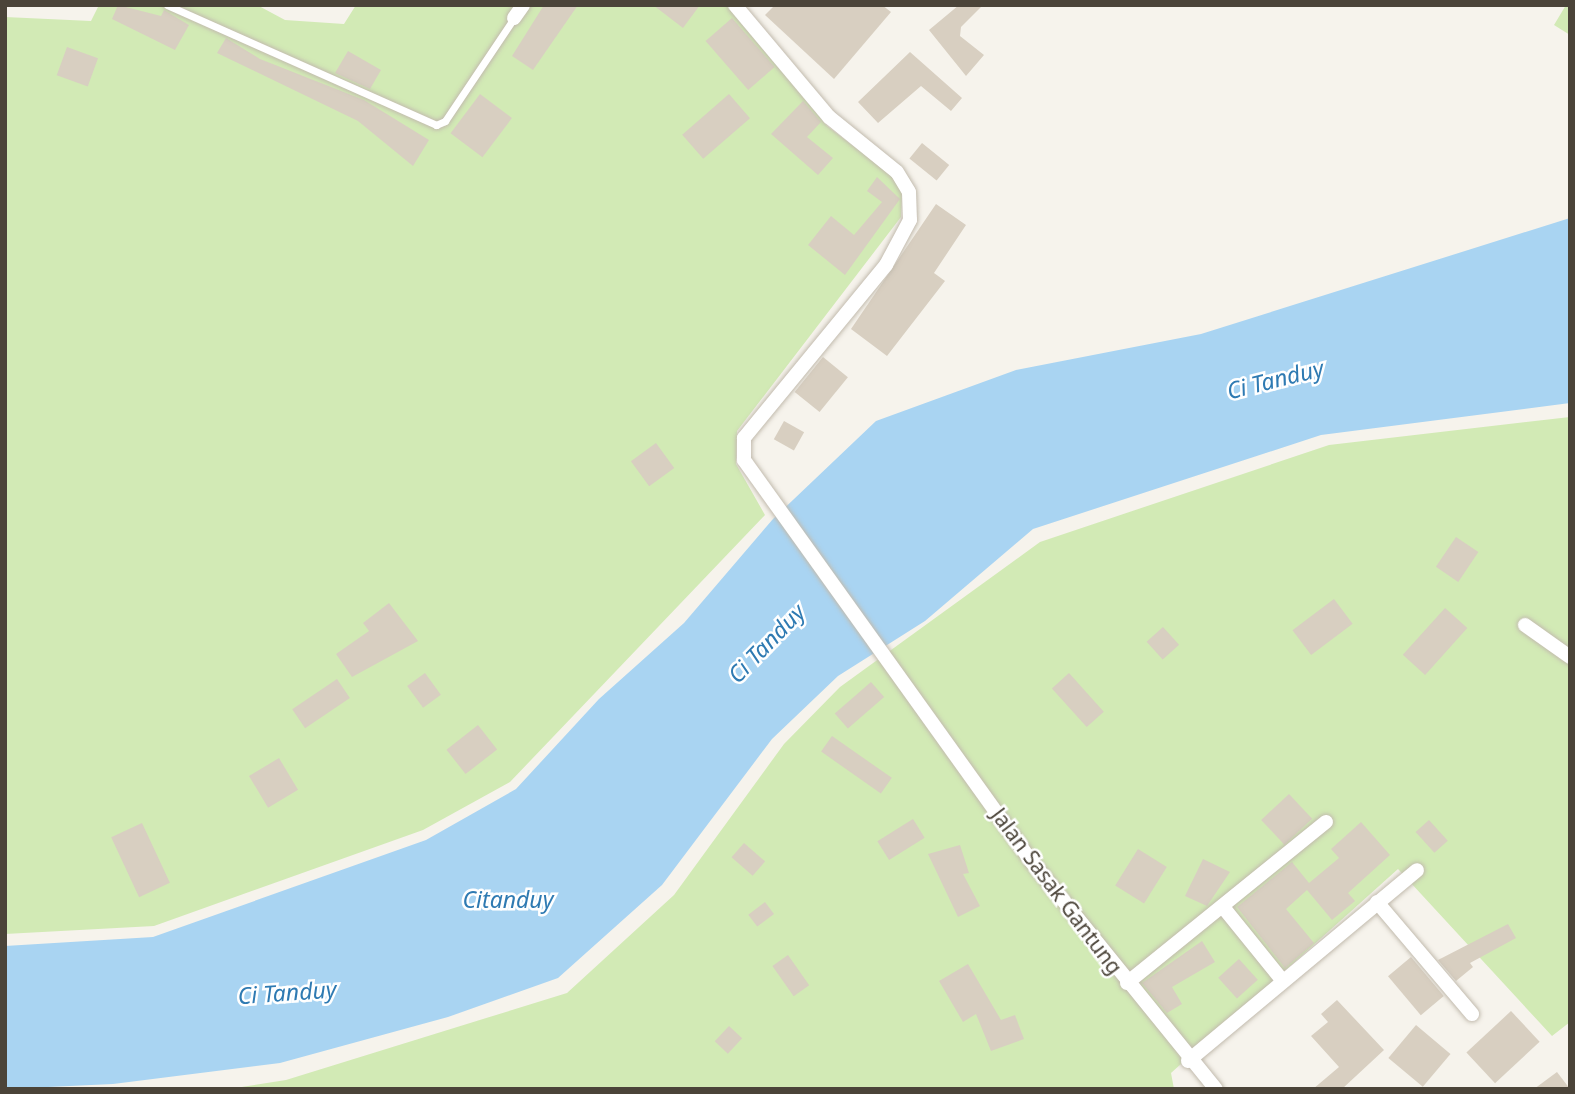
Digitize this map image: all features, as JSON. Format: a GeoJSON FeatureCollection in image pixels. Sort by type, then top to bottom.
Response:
{"type":"FeatureCollection","features":[{"type":"Feature","properties":{"kind":"street"},"geometry":{"type":"LineString","coordinates":[[514,18],[523,5]]}},
{"type":"Feature","properties":{"kind":"street","name":"Jalan Sasak Gantung"},"geometry":{"type":"LineString","coordinates":[[735,5],[829,117],[897,172],[909,192],[910,220],[886,265],[744,438],[744,460],[761,492],[905,688],[1127,983],[1188,1061],[1216,1089]]}},
{"type":"Feature","properties":{"kind":"street"},"geometry":{"type":"LineString","coordinates":[[1525,625],[1570,657]]}},
{"type":"Feature","properties":{"kind":"street"},"geometry":{"type":"LineString","coordinates":[[1127,983],[1326,822]]}},
{"type":"Feature","properties":{"kind":"street"},"geometry":{"type":"LineString","coordinates":[[1188,1061],[1417,870]]}},
{"type":"Feature","properties":{"kind":"street"},"geometry":{"type":"LineString","coordinates":[[1377,902],[1472,1014]]}},
{"type":"Feature","properties":{"kind":"street"},"geometry":{"type":"LineString","coordinates":[[1223,907],[1283,981]]}},
{"type":"Feature","properties":{"kind":"lane"},"geometry":{"type":"LineString","coordinates":[[167,5],[436,125],[445,121],[514,18]]}},
{"type":"Feature","properties":{"kind":"green space"},"geometry":{"type":"Polygon","coordinates":[[[99,5],[257,5],[285,20],[344,24],[356,5],[728,5],[827,126],[890,174],[902,191],[901,217],[737,431],[736,464],[765,515],[510,782],[423,830],[154,926],[5,934],[5,17],[91,21],[99,5]]]}},
{"type":"Feature","properties":{"kind":"green space"},"geometry":{"type":"Polygon","coordinates":[[[1566,5],[1570,5],[1570,35],[1554,25],[1566,5]]]}},
{"type":"Feature","properties":{"kind":"green space"},"geometry":{"type":"Polygon","coordinates":[[[1570,417],[1570,1022],[1552,1036],[1398,869],[1171,1073],[1174,1089],[229,1089],[286,1080],[567,993],[674,895],[784,744],[840,687],[1040,542],[1329,445],[1570,417]]]}},
{"type":"Feature","properties":{"kind":"water","name":"Citanduy"},"geometry":{"type":"Polygon","coordinates":[[[1570,218],[1570,403],[1321,435],[1033,529],[925,621],[838,676],[772,739],[662,885],[558,978],[448,1017],[280,1063],[113,1084],[5,1089],[5,946],[153,937],[426,840],[516,789],[599,699],[684,623],[773,519],[876,421],[1016,370],[1201,334],[1570,218]]]}},
{"type":"Feature","properties":{"kind":"building"},"geometry":{"type":"Polygon","coordinates":[[[118,5],[161,16],[164,10],[189,25],[175,50],[112,19],[118,5]]]}},
{"type":"Feature","properties":{"kind":"building"},"geometry":{"type":"Polygon","coordinates":[[[544,5],[578,5],[533,70],[512,56],[544,5]]]}},
{"type":"Feature","properties":{"kind":"building"},"geometry":{"type":"Polygon","coordinates":[[[653,5],[700,5],[683,28],[653,5]]]}},
{"type":"Feature","properties":{"kind":"building"},"geometry":{"type":"Polygon","coordinates":[[[775,5],[882,5],[891,12],[834,79],[765,15],[775,5]]]}},
{"type":"Feature","properties":{"kind":"building"},"geometry":{"type":"Polygon","coordinates":[[[959,5],[983,5],[961,27],[960,36],[984,55],[966,76],[929,30],[959,5]]]}},
{"type":"Feature","properties":{"kind":"building"},"geometry":{"type":"Polygon","coordinates":[[[732,18],[775,67],[748,90],[706,41],[732,18]]]}},
{"type":"Feature","properties":{"kind":"building"},"geometry":{"type":"Polygon","coordinates":[[[226,38],[260,59],[364,100],[429,140],[413,166],[358,121],[217,53],[226,38]]]}},
{"type":"Feature","properties":{"kind":"building"},"geometry":{"type":"Polygon","coordinates":[[[67,47],[98,58],[88,86],[57,75],[67,47]]]}},
{"type":"Feature","properties":{"kind":"building"},"geometry":{"type":"Polygon","coordinates":[[[348,51],[381,70],[370,89],[335,73],[348,51]]]}},
{"type":"Feature","properties":{"kind":"building"},"geometry":{"type":"Polygon","coordinates":[[[910,52],[962,98],[951,111],[921,86],[878,123],[858,102],[910,52]]]}},
{"type":"Feature","properties":{"kind":"building"},"geometry":{"type":"Polygon","coordinates":[[[480,94],[512,118],[482,157],[451,133],[480,94]]]}},
{"type":"Feature","properties":{"kind":"building"},"geometry":{"type":"Polygon","coordinates":[[[729,94],[750,118],[703,159],[682,135],[729,94]]]}},
{"type":"Feature","properties":{"kind":"building"},"geometry":{"type":"Polygon","coordinates":[[[803,101],[821,122],[807,137],[833,158],[818,175],[771,134],[803,101]]]}},
{"type":"Feature","properties":{"kind":"building"},"geometry":{"type":"Polygon","coordinates":[[[922,143],[949,165],[937,181],[909,159],[922,143]]]}},
{"type":"Feature","properties":{"kind":"building"},"geometry":{"type":"Polygon","coordinates":[[[877,177],[900,199],[845,275],[808,245],[831,216],[854,235],[882,202],[867,191],[877,177]]]}},
{"type":"Feature","properties":{"kind":"building"},"geometry":{"type":"Polygon","coordinates":[[[936,204],[966,225],[934,273],[945,281],[887,356],[851,329],[936,204]]]}},
{"type":"Feature","properties":{"kind":"building"},"geometry":{"type":"Polygon","coordinates":[[[823,357],[848,377],[820,412],[795,392],[823,357]]]}},
{"type":"Feature","properties":{"kind":"building"},"geometry":{"type":"Polygon","coordinates":[[[784,421],[804,432],[794,451],[774,439],[784,421]]]}},
{"type":"Feature","properties":{"kind":"building"},"geometry":{"type":"Polygon","coordinates":[[[656,443],[674,468],[649,486],[631,461],[656,443]]]}},
{"type":"Feature","properties":{"kind":"building"},"geometry":{"type":"Polygon","coordinates":[[[1456,537],[1478,552],[1458,582],[1436,567],[1456,537]]]}},
{"type":"Feature","properties":{"kind":"building"},"geometry":{"type":"Polygon","coordinates":[[[1334,599],[1353,624],[1311,655],[1292,630],[1334,599]]]}},
{"type":"Feature","properties":{"kind":"building"},"geometry":{"type":"Polygon","coordinates":[[[389,603],[418,641],[352,677],[336,654],[369,631],[363,623],[389,603]]]}},
{"type":"Feature","properties":{"kind":"building"},"geometry":{"type":"Polygon","coordinates":[[[1445,608],[1467,628],[1425,675],[1403,655],[1445,608]]]}},
{"type":"Feature","properties":{"kind":"building"},"geometry":{"type":"Polygon","coordinates":[[[1163,627],[1179,645],[1163,660],[1147,642],[1163,627]]]}},
{"type":"Feature","properties":{"kind":"building"},"geometry":{"type":"Polygon","coordinates":[[[425,673],[441,695],[423,708],[407,686],[425,673]]]}},
{"type":"Feature","properties":{"kind":"building"},"geometry":{"type":"Polygon","coordinates":[[[1069,673],[1104,712],[1087,727],[1052,688],[1069,673]]]}},
{"type":"Feature","properties":{"kind":"building"},"geometry":{"type":"Polygon","coordinates":[[[337,679],[350,698],[305,728],[292,709],[337,679]]]}},
{"type":"Feature","properties":{"kind":"building"},"geometry":{"type":"Polygon","coordinates":[[[871,682],[884,697],[848,729],[835,713],[871,682]]]}},
{"type":"Feature","properties":{"kind":"building"},"geometry":{"type":"Polygon","coordinates":[[[478,725],[497,749],[466,774],[446,750],[478,725]]]}},
{"type":"Feature","properties":{"kind":"building"},"geometry":{"type":"Polygon","coordinates":[[[832,736],[892,778],[881,793],[821,752],[832,736]]]}},
{"type":"Feature","properties":{"kind":"building"},"geometry":{"type":"Polygon","coordinates":[[[279,758],[298,790],[268,808],[249,776],[279,758]]]}},
{"type":"Feature","properties":{"kind":"building"},"geometry":{"type":"Polygon","coordinates":[[[1289,794],[1312,819],[1284,845],[1261,820],[1289,794]]]}},
{"type":"Feature","properties":{"kind":"building"},"geometry":{"type":"Polygon","coordinates":[[[913,819],[925,838],[889,860],[877,841],[913,819]]]}},
{"type":"Feature","properties":{"kind":"building"},"geometry":{"type":"Polygon","coordinates":[[[1429,820],[1448,841],[1434,853],[1416,832],[1429,820]]]}},
{"type":"Feature","properties":{"kind":"building"},"geometry":{"type":"Polygon","coordinates":[[[1361,822],[1390,855],[1348,893],[1355,901],[1332,920],[1307,890],[1286,909],[1314,943],[1285,968],[1237,907],[1292,862],[1309,883],[1339,858],[1331,849],[1361,822]]]}},
{"type":"Feature","properties":{"kind":"building"},"geometry":{"type":"Polygon","coordinates":[[[142,823],[170,883],[139,897],[111,837],[142,823]]]}},
{"type":"Feature","properties":{"kind":"building"},"geometry":{"type":"Polygon","coordinates":[[[744,843],[765,861],[753,876],[732,857],[744,843]]]}},
{"type":"Feature","properties":{"kind":"building"},"geometry":{"type":"Polygon","coordinates":[[[960,845],[969,873],[963,874],[980,906],[958,917],[928,854],[960,845]]]}},
{"type":"Feature","properties":{"kind":"building"},"geometry":{"type":"Polygon","coordinates":[[[1138,849],[1167,867],[1144,903],[1115,885],[1138,849]]]}},
{"type":"Feature","properties":{"kind":"building"},"geometry":{"type":"Polygon","coordinates":[[[1203,859],[1230,872],[1207,906],[1185,896],[1203,859]]]}},
{"type":"Feature","properties":{"kind":"building"},"geometry":{"type":"Polygon","coordinates":[[[765,902],[774,914],[757,927],[748,915],[765,902]]]}},
{"type":"Feature","properties":{"kind":"building"},"geometry":{"type":"Polygon","coordinates":[[[1508,924],[1516,938],[1470,963],[1473,967],[1456,981],[1438,960],[1508,924]]]}},
{"type":"Feature","properties":{"kind":"building"},"geometry":{"type":"Polygon","coordinates":[[[1202,941],[1215,962],[1172,987],[1182,1004],[1167,1013],[1142,983],[1202,941]]]}},
{"type":"Feature","properties":{"kind":"building"},"geometry":{"type":"Polygon","coordinates":[[[788,955],[809,985],[794,996],[772,966],[788,955]]]}},
{"type":"Feature","properties":{"kind":"building"},"geometry":{"type":"Polygon","coordinates":[[[1411,957],[1444,996],[1421,1015],[1388,976],[1411,957]]]}},
{"type":"Feature","properties":{"kind":"building"},"geometry":{"type":"Polygon","coordinates":[[[1239,959],[1258,980],[1237,999],[1218,978],[1239,959]]]}},
{"type":"Feature","properties":{"kind":"building"},"geometry":{"type":"Polygon","coordinates":[[[968,964],[1001,1020],[1015,1015],[1024,1039],[991,1051],[976,1014],[963,1022],[939,981],[968,964]]]}},
{"type":"Feature","properties":{"kind":"building"},"geometry":{"type":"Polygon","coordinates":[[[1337,1000],[1384,1050],[1342,1089],[1313,1089],[1339,1067],[1311,1036],[1328,1022],[1321,1014],[1337,1000]]]}},
{"type":"Feature","properties":{"kind":"building"},"geometry":{"type":"Polygon","coordinates":[[[1511,1011],[1540,1042],[1495,1083],[1466,1053],[1511,1011]]]}},
{"type":"Feature","properties":{"kind":"building"},"geometry":{"type":"Polygon","coordinates":[[[1416,1025],[1450,1054],[1423,1087],[1388,1058],[1416,1025]]]}},
{"type":"Feature","properties":{"kind":"building"},"geometry":{"type":"Polygon","coordinates":[[[729,1026],[742,1038],[728,1054],[715,1041],[729,1026]]]}},
{"type":"Feature","properties":{"kind":"building"},"geometry":{"type":"Polygon","coordinates":[[[1557,1072],[1570,1089],[1534,1089],[1557,1072]]]}},
{"type":"Feature","properties":{"kind":"water label","name":"Ci Tanduy"},"geometry":{"type":"Point","coordinates":[1275,379]}},
{"type":"Feature","properties":{"kind":"water label","name":"Ci Tanduy"},"geometry":{"type":"Point","coordinates":[766,643]}},
{"type":"Feature","properties":{"kind":"water label","name":"Ci Tanduy"},"geometry":{"type":"Point","coordinates":[287,992]}}]}
